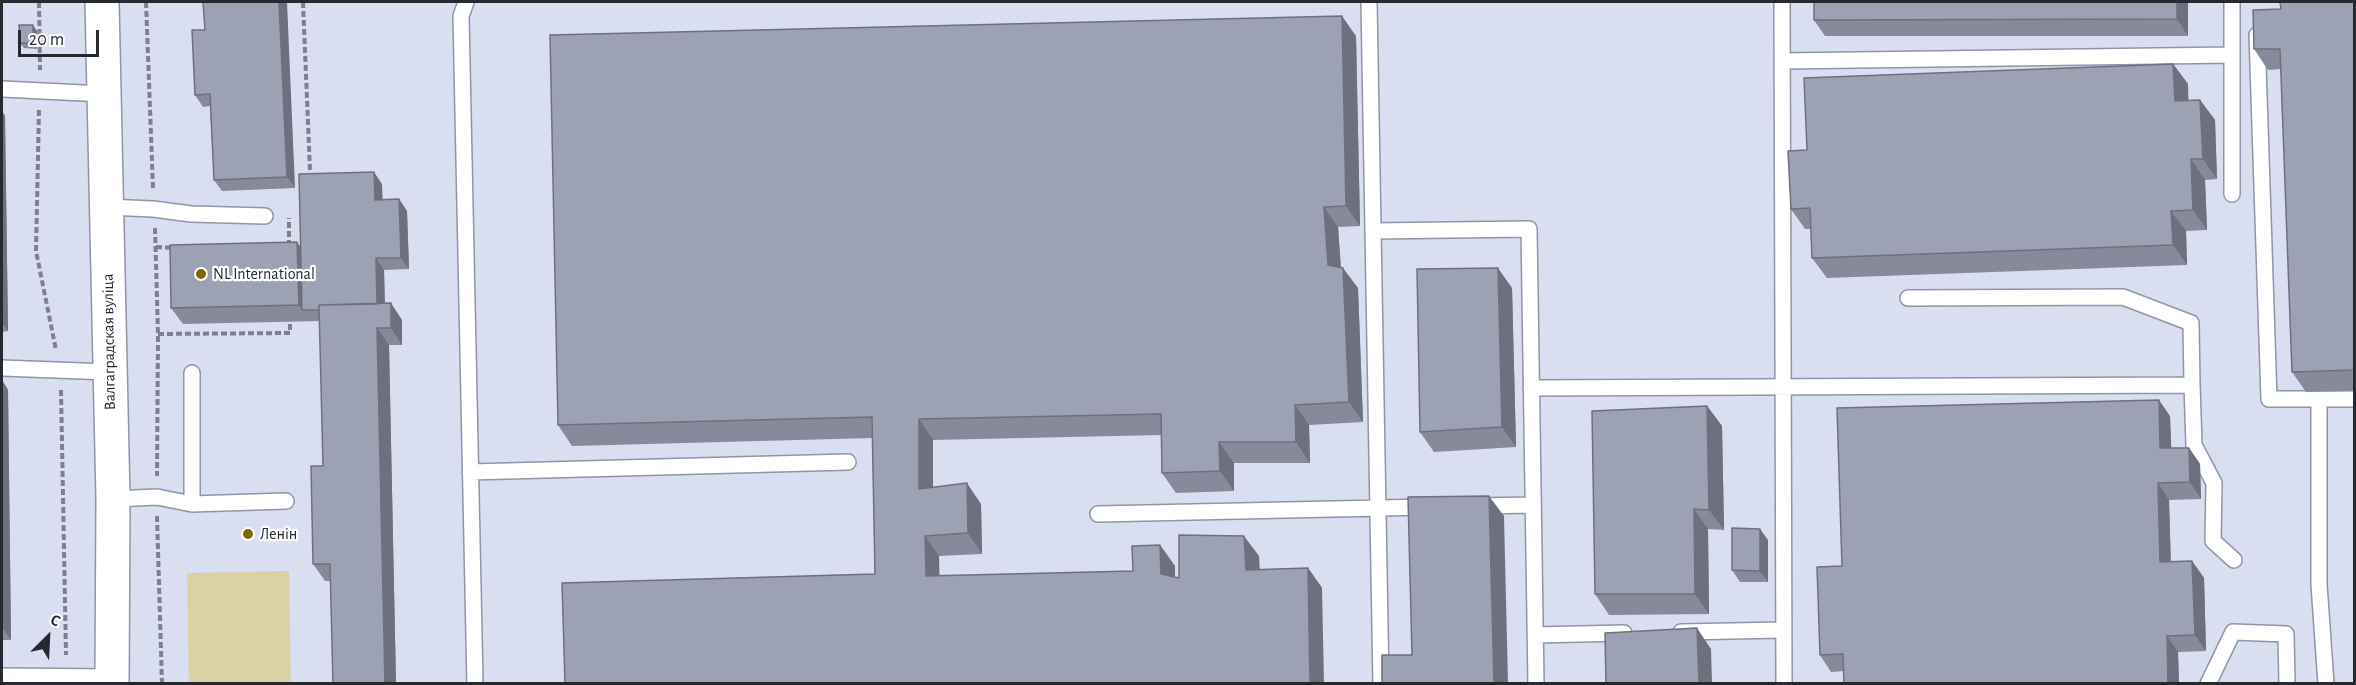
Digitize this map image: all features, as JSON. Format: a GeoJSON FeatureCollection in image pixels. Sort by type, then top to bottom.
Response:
{"type":"FeatureCollection","features":[{"type":"Feature","properties":{"kind":"main road","name":"Валгаградская вуліца"},"geometry":{"type":"LineString","coordinates":[[102,2],[113,499],[112,680]]}},
{"type":"Feature","properties":{"kind":"lane"},"geometry":{"type":"LineString","coordinates":[[466,2],[461,16],[475,684]]}},
{"type":"Feature","properties":{"kind":"lane"},"geometry":{"type":"LineString","coordinates":[[1369,2],[1381,684]]}},
{"type":"Feature","properties":{"kind":"lane"},"geometry":{"type":"LineString","coordinates":[[1782,2],[1781,388],[1784,684]]}},
{"type":"Feature","properties":{"kind":"lane"},"geometry":{"type":"LineString","coordinates":[[2232,2],[2232,194]]}},
{"type":"Feature","properties":{"kind":"lane"},"geometry":{"type":"LineString","coordinates":[[2256,24],[2269,399],[2355,399]]}},
{"type":"Feature","properties":{"kind":"lane"},"geometry":{"type":"LineString","coordinates":[[1782,61],[2232,55]]}},
{"type":"Feature","properties":{"kind":"lane"},"geometry":{"type":"LineString","coordinates":[[2,89],[104,94]]}},
{"type":"Feature","properties":{"kind":"lane"},"geometry":{"type":"LineString","coordinates":[[107,207],[153,209],[191,214],[265,216]]}},
{"type":"Feature","properties":{"kind":"lane"},"geometry":{"type":"LineString","coordinates":[[1373,231],[1529,229],[1536,684]]}},
{"type":"Feature","properties":{"kind":"lane"},"geometry":{"type":"LineString","coordinates":[[1908,298],[2123,297],[2192,323],[2194,446],[2214,483],[2213,541],[2234,560]]}},
{"type":"Feature","properties":{"kind":"lane"},"geometry":{"type":"LineString","coordinates":[[2,368],[109,372]]}},
{"type":"Feature","properties":{"kind":"lane"},"geometry":{"type":"LineString","coordinates":[[192,372],[192,504]]}},
{"type":"Feature","properties":{"kind":"lane"},"geometry":{"type":"LineString","coordinates":[[1531,388],[2192,385]]}},
{"type":"Feature","properties":{"kind":"lane"},"geometry":{"type":"LineString","coordinates":[[2319,399],[2319,584],[2326,684]]}},
{"type":"Feature","properties":{"kind":"lane"},"geometry":{"type":"LineString","coordinates":[[470,472],[848,462]]}},
{"type":"Feature","properties":{"kind":"lane"},"geometry":{"type":"LineString","coordinates":[[113,499],[157,497],[192,504],[286,501]]}},
{"type":"Feature","properties":{"kind":"lane"},"geometry":{"type":"LineString","coordinates":[[1462,506],[1533,505]]}},
{"type":"Feature","properties":{"kind":"lane"},"geometry":{"type":"LineString","coordinates":[[1098,514],[1438,507]]}},
{"type":"Feature","properties":{"kind":"lane"},"geometry":{"type":"LineString","coordinates":[[1665,632],[1783,630]]}},
{"type":"Feature","properties":{"kind":"lane"},"geometry":{"type":"LineString","coordinates":[[2208,684],[2233,632],[2286,634],[2287,684]]}},
{"type":"Feature","properties":{"kind":"lane"},"geometry":{"type":"LineString","coordinates":[[1535,635],[1641,633]]}},
{"type":"Feature","properties":{"kind":"lane"},"geometry":{"type":"LineString","coordinates":[[2,676],[112,680]]}},
{"type":"Feature","properties":{"kind":"path"},"geometry":{"type":"LineString","coordinates":[[39,2],[40,91],[36,251],[60,370],[66,677]]}},
{"type":"Feature","properties":{"kind":"path"},"geometry":{"type":"LineString","coordinates":[[146,2],[156,247],[157,497],[162,684]]}},
{"type":"Feature","properties":{"kind":"path"},"geometry":{"type":"LineString","coordinates":[[303,2],[310,171]]}},
{"type":"Feature","properties":{"kind":"path"},"geometry":{"type":"LineString","coordinates":[[289,218],[289,251]]}},
{"type":"Feature","properties":{"kind":"path"},"geometry":{"type":"LineString","coordinates":[[156,247],[178,248]]}},
{"type":"Feature","properties":{"kind":"path"},"geometry":{"type":"LineString","coordinates":[[158,334],[290,333],[290,322]]}},
{"type":"Feature","properties":{"kind":"shaded area"},"geometry":{"type":"Polygon","coordinates":[[[289,571],[291,683],[189,683],[187,573],[289,571]]]}},
{"type":"Feature","properties":{"kind":"building"},"geometry":{"type":"Polygon","coordinates":[[[203,2],[279,2],[287,177],[214,180],[210,94],[195,95],[192,30],[205,30],[203,2]]]}},
{"type":"Feature","properties":{"kind":"building"},"geometry":{"type":"Polygon","coordinates":[[[1814,2],[2177,2],[2177,19],[1814,20],[1814,2]]]}},
{"type":"Feature","properties":{"kind":"building"},"geometry":{"type":"Polygon","coordinates":[[[2280,2],[2355,2],[2355,370],[2292,372],[2280,49],[2254,49],[2253,10],[2281,9],[2280,2]]]}},
{"type":"Feature","properties":{"kind":"building"},"geometry":{"type":"Polygon","coordinates":[[[1342,16],[1346,206],[1324,207],[1328,265],[1343,268],[1349,402],[1295,405],[1296,442],[1219,442],[1220,471],[1162,473],[1161,414],[919,419],[919,489],[967,483],[968,533],[925,536],[926,576],[1133,571],[1132,546],[1160,545],[1161,574],[1179,578],[1179,535],[1244,536],[1246,570],[1308,568],[1310,684],[565,684],[562,583],[875,574],[872,417],[558,425],[550,35],[1342,16]]]}},
{"type":"Feature","properties":{"kind":"building"},"geometry":{"type":"Polygon","coordinates":[[[19,25],[33,25],[33,43],[20,43],[19,25]]]}},
{"type":"Feature","properties":{"kind":"building"},"geometry":{"type":"Polygon","coordinates":[[[2173,64],[2175,101],[2200,100],[2203,159],[2191,159],[2193,210],[2171,211],[2173,245],[1812,258],[1810,208],[1791,209],[1788,151],[1807,150],[1804,78],[2173,64]]]}},
{"type":"Feature","properties":{"kind":"building"},"geometry":{"type":"Polygon","coordinates":[[[374,172],[375,200],[399,199],[401,258],[376,258],[377,304],[319,305],[319,310],[302,310],[299,174],[374,172]]]}},
{"type":"Feature","properties":{"kind":"building"},"geometry":{"type":"Polygon","coordinates":[[[297,242],[299,305],[171,308],[170,245],[297,242]]]}},
{"type":"Feature","properties":{"kind":"building"},"geometry":{"type":"Polygon","coordinates":[[[1498,268],[1502,427],[1420,432],[1417,269],[1498,268]]]}},
{"type":"Feature","properties":{"kind":"building"},"geometry":{"type":"Polygon","coordinates":[[[391,303],[391,328],[377,328],[385,684],[333,684],[330,564],[313,564],[311,466],[323,466],[319,305],[391,303]]]}},
{"type":"Feature","properties":{"kind":"building"},"geometry":{"type":"Polygon","coordinates":[[[2159,400],[2160,448],[2189,448],[2190,482],[2158,483],[2160,562],[2192,561],[2195,635],[2167,636],[2168,684],[1844,684],[1843,654],[1820,655],[1817,567],[1842,566],[1837,408],[2159,400]]]}},
{"type":"Feature","properties":{"kind":"building"},"geometry":{"type":"Polygon","coordinates":[[[1707,406],[1709,510],[1694,509],[1695,594],[1595,594],[1592,411],[1707,406]]]}},
{"type":"Feature","properties":{"kind":"building"},"geometry":{"type":"Polygon","coordinates":[[[1489,496],[1494,684],[1382,684],[1382,655],[1412,655],[1408,497],[1489,496]]]}},
{"type":"Feature","properties":{"kind":"building"},"geometry":{"type":"Polygon","coordinates":[[[1732,528],[1760,529],[1760,571],[1732,570],[1732,528]]]}},
{"type":"Feature","properties":{"kind":"building"},"geometry":{"type":"Polygon","coordinates":[[[1697,628],[1699,684],[1606,684],[1605,633],[1697,628]]]}},
{"type":"Feature","properties":{"kind":"place","name":"NL International"},"geometry":{"type":"Point","coordinates":[201,274]}},
{"type":"Feature","properties":{"kind":"place","name":"Ленін"},"geometry":{"type":"Point","coordinates":[248,534]}}]}
